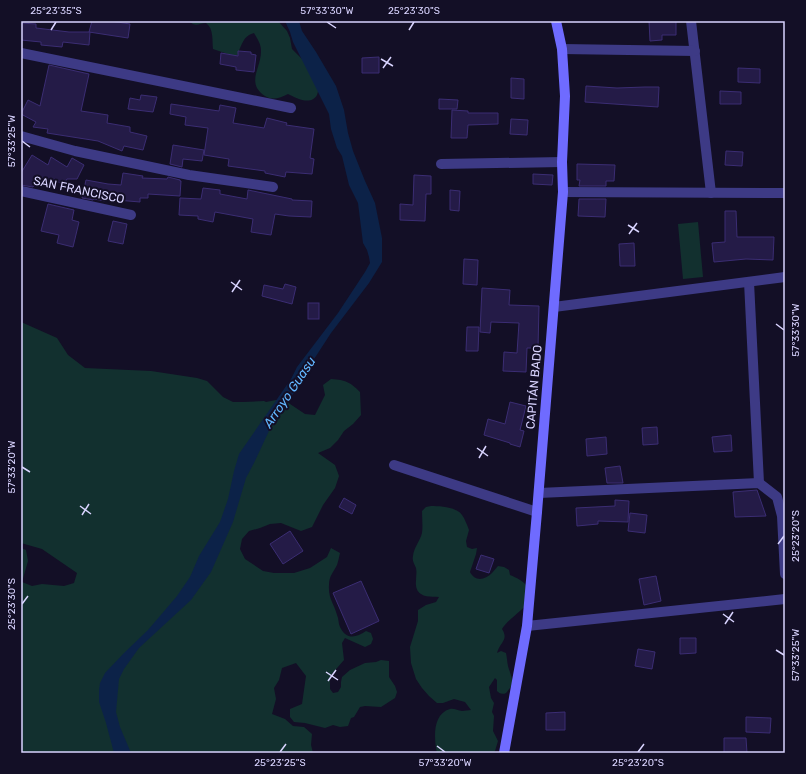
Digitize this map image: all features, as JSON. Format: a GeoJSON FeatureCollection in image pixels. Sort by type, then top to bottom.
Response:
{"type":"FeatureCollection","features":[{"type":"Feature","properties":{"kind":"street","name":"CAPITÁN BADO"},"geometry":{"type":"LineString","coordinates":[[504,753],[527,626],[563,192],[562,162],[566,96],[562,48],[556,21]]}},
{"type":"Feature","properties":{"kind":"street"},"geometry":{"type":"LineString","coordinates":[[691,21],[711,193]]}},
{"type":"Feature","properties":{"kind":"street"},"geometry":{"type":"LineString","coordinates":[[562,48],[695,51]]}},
{"type":"Feature","properties":{"kind":"street"},"geometry":{"type":"LineString","coordinates":[[21,53],[291,108]]}},
{"type":"Feature","properties":{"kind":"street"},"geometry":{"type":"LineString","coordinates":[[21,136],[75,151],[182,173],[273,187]]}},
{"type":"Feature","properties":{"kind":"street"},"geometry":{"type":"LineString","coordinates":[[441,164],[562,162]]}},
{"type":"Feature","properties":{"kind":"street","name":"SAN FRANCISCO"},"geometry":{"type":"LineString","coordinates":[[21,191],[131,215]]}},
{"type":"Feature","properties":{"kind":"street"},"geometry":{"type":"LineString","coordinates":[[563,192],[785,193]]}},
{"type":"Feature","properties":{"kind":"street"},"geometry":{"type":"LineString","coordinates":[[554,307],[785,277]]}},
{"type":"Feature","properties":{"kind":"street"},"geometry":{"type":"LineString","coordinates":[[749,282],[759,483]]}},
{"type":"Feature","properties":{"kind":"street"},"geometry":{"type":"LineString","coordinates":[[394,465],[537,512]]}},
{"type":"Feature","properties":{"kind":"street"},"geometry":{"type":"LineString","coordinates":[[539,493],[759,483],[777,497],[783,516],[785,574]]}},
{"type":"Feature","properties":{"kind":"street"},"geometry":{"type":"LineString","coordinates":[[527,626],[785,599]]}},
{"type":"Feature","properties":{"kind":"green space"},"geometry":{"type":"Polygon","coordinates":[[[189,21],[278,21],[287,31],[292,49],[303,60],[320,85],[317,95],[311,100],[307,101],[288,94],[276,98],[265,96],[256,86],[255,80],[261,50],[260,43],[254,33],[244,40],[236,58],[213,49],[209,25],[206,23],[196,25],[189,21]]]}},
{"type":"Feature","properties":{"kind":"green space"},"geometry":{"type":"Polygon","coordinates":[[[698,222],[703,277],[683,279],[678,224],[698,222]]]}},
{"type":"Feature","properties":{"kind":"green space"},"geometry":{"type":"Polygon","coordinates":[[[21,322],[57,338],[68,355],[85,368],[151,371],[197,378],[207,381],[223,397],[233,402],[266,402],[276,400],[287,402],[305,414],[315,415],[325,395],[323,385],[331,379],[347,382],[360,392],[361,415],[344,431],[330,448],[318,453],[335,465],[339,476],[335,488],[323,505],[312,527],[301,531],[281,523],[270,524],[249,531],[242,539],[240,549],[245,559],[263,571],[274,573],[294,573],[310,568],[327,557],[331,548],[340,553],[337,565],[329,582],[330,597],[338,616],[339,626],[348,636],[359,635],[366,631],[371,633],[373,639],[371,644],[365,647],[345,638],[342,643],[344,660],[330,676],[330,689],[333,693],[338,692],[341,687],[342,677],[350,670],[365,663],[381,660],[389,661],[389,677],[397,692],[395,698],[381,707],[360,707],[354,717],[351,718],[348,726],[340,727],[333,725],[325,728],[294,722],[290,717],[290,709],[302,704],[306,676],[296,663],[282,668],[279,680],[274,688],[276,699],[272,714],[285,719],[293,726],[304,727],[312,734],[311,745],[313,753],[21,753],[21,548],[26,550],[28,561],[22,582],[32,586],[42,584],[64,586],[74,583],[77,573],[42,549],[21,543],[21,322]]]}},
{"type":"Feature","properties":{"kind":"green space"},"geometry":{"type":"Polygon","coordinates":[[[431,506],[456,510],[460,512],[466,522],[469,530],[466,541],[467,547],[472,549],[477,548],[470,572],[472,575],[477,579],[480,579],[492,573],[498,566],[504,567],[509,570],[510,575],[517,578],[527,586],[527,603],[502,629],[505,636],[497,653],[501,651],[506,653],[512,683],[506,693],[503,694],[497,691],[497,680],[495,678],[489,687],[491,698],[494,703],[492,712],[494,716],[493,731],[498,741],[493,753],[437,753],[435,734],[437,721],[440,716],[450,709],[462,711],[471,710],[465,702],[454,699],[443,703],[437,703],[422,688],[416,679],[411,663],[410,647],[418,621],[418,610],[426,605],[436,602],[439,597],[425,596],[418,592],[416,586],[416,568],[413,562],[414,553],[422,533],[422,511],[426,507],[431,506]]]}},
{"type":"Feature","properties":{"kind":"water","name":"Arroyo Guasu"},"geometry":{"type":"Polygon","coordinates":[[[285,21],[299,21],[302,31],[336,86],[344,110],[353,151],[375,203],[382,238],[382,262],[369,283],[331,333],[294,393],[275,418],[246,478],[233,522],[211,572],[191,600],[139,648],[124,669],[119,679],[116,712],[120,727],[131,753],[114,753],[99,702],[100,683],[105,673],[148,630],[177,596],[190,577],[199,556],[220,522],[228,499],[239,454],[291,379],[297,367],[338,313],[370,263],[367,250],[363,243],[358,203],[349,185],[342,156],[337,148],[331,129],[329,114],[293,42],[285,21]]]}},
{"type":"Feature","properties":{"kind":"building"},"geometry":{"type":"Polygon","coordinates":[[[92,21],[111,21],[130,24],[128,38],[89,32],[92,21]]]}},
{"type":"Feature","properties":{"kind":"building"},"geometry":{"type":"Polygon","coordinates":[[[649,21],[676,21],[676,35],[662,35],[662,40],[650,41],[649,21]]]}},
{"type":"Feature","properties":{"kind":"building"},"geometry":{"type":"Polygon","coordinates":[[[21,23],[36,24],[36,28],[69,32],[90,32],[89,45],[63,42],[62,47],[41,45],[41,42],[21,40],[21,23]]]}},
{"type":"Feature","properties":{"kind":"building"},"geometry":{"type":"Polygon","coordinates":[[[238,51],[251,52],[251,54],[256,55],[254,72],[236,70],[236,67],[220,64],[221,53],[238,56],[238,51]]]}},
{"type":"Feature","properties":{"kind":"building"},"geometry":{"type":"Polygon","coordinates":[[[379,57],[379,73],[362,73],[362,58],[379,57]]]}},
{"type":"Feature","properties":{"kind":"building"},"geometry":{"type":"Polygon","coordinates":[[[49,65],[89,74],[81,111],[108,115],[107,123],[130,127],[130,132],[147,136],[143,150],[124,146],[122,151],[98,141],[47,133],[48,129],[33,127],[36,122],[21,114],[28,100],[40,106],[49,65]]]}},
{"type":"Feature","properties":{"kind":"building"},"geometry":{"type":"Polygon","coordinates":[[[738,68],[760,69],[760,83],[738,82],[738,68]]]}},
{"type":"Feature","properties":{"kind":"building"},"geometry":{"type":"Polygon","coordinates":[[[511,78],[524,79],[524,99],[511,98],[511,78]]]}},
{"type":"Feature","properties":{"kind":"building"},"geometry":{"type":"Polygon","coordinates":[[[586,86],[617,88],[659,87],[658,107],[585,102],[586,86]]]}},
{"type":"Feature","properties":{"kind":"building"},"geometry":{"type":"Polygon","coordinates":[[[720,91],[741,92],[741,104],[720,104],[720,91]]]}},
{"type":"Feature","properties":{"kind":"building"},"geometry":{"type":"Polygon","coordinates":[[[141,95],[157,97],[153,112],[128,109],[130,98],[140,100],[141,95]]]}},
{"type":"Feature","properties":{"kind":"building"},"geometry":{"type":"Polygon","coordinates":[[[439,99],[458,100],[457,109],[439,109],[439,99]]]}},
{"type":"Feature","properties":{"kind":"building"},"geometry":{"type":"Polygon","coordinates":[[[171,104],[219,111],[220,105],[236,108],[233,123],[264,128],[267,118],[287,123],[286,125],[314,129],[310,158],[314,159],[312,174],[286,172],[285,177],[265,173],[265,171],[228,166],[229,159],[204,155],[208,128],[185,125],[186,117],[170,114],[171,104]]]}},
{"type":"Feature","properties":{"kind":"building"},"geometry":{"type":"Polygon","coordinates":[[[452,110],[468,111],[468,113],[498,113],[498,124],[468,125],[467,138],[451,138],[452,110]]]}},
{"type":"Feature","properties":{"kind":"building"},"geometry":{"type":"Polygon","coordinates":[[[511,119],[528,120],[527,135],[510,134],[511,119]]]}},
{"type":"Feature","properties":{"kind":"building"},"geometry":{"type":"Polygon","coordinates":[[[173,145],[204,150],[202,161],[183,159],[182,167],[170,164],[173,145]]]}},
{"type":"Feature","properties":{"kind":"building"},"geometry":{"type":"Polygon","coordinates":[[[726,151],[743,152],[742,166],[725,165],[726,151]]]}},
{"type":"Feature","properties":{"kind":"building"},"geometry":{"type":"Polygon","coordinates":[[[32,155],[48,165],[51,157],[67,167],[72,158],[84,165],[77,179],[67,179],[63,185],[54,179],[48,188],[37,180],[33,187],[21,185],[21,173],[32,155]]]}},
{"type":"Feature","properties":{"kind":"building"},"geometry":{"type":"Polygon","coordinates":[[[577,164],[615,165],[614,181],[606,181],[606,186],[579,186],[580,180],[577,180],[577,164]]]}},
{"type":"Feature","properties":{"kind":"building"},"geometry":{"type":"Polygon","coordinates":[[[123,173],[143,176],[142,178],[167,179],[168,177],[180,180],[180,196],[148,194],[148,198],[140,198],[140,202],[105,199],[105,201],[82,198],[86,180],[121,185],[123,173]]]}},
{"type":"Feature","properties":{"kind":"building"},"geometry":{"type":"Polygon","coordinates":[[[533,174],[553,175],[552,185],[533,184],[533,174]]]}},
{"type":"Feature","properties":{"kind":"building"},"geometry":{"type":"Polygon","coordinates":[[[414,175],[431,176],[431,194],[426,194],[425,221],[400,220],[400,204],[413,205],[414,175]]]}},
{"type":"Feature","properties":{"kind":"building"},"geometry":{"type":"Polygon","coordinates":[[[203,188],[220,190],[220,194],[247,199],[248,190],[292,200],[312,201],[311,217],[275,214],[271,235],[251,232],[253,219],[215,212],[213,222],[198,219],[198,216],[179,215],[180,198],[201,199],[203,188]]]}},
{"type":"Feature","properties":{"kind":"building"},"geometry":{"type":"Polygon","coordinates":[[[450,190],[460,191],[459,211],[450,210],[450,190]]]}},
{"type":"Feature","properties":{"kind":"building"},"geometry":{"type":"Polygon","coordinates":[[[579,199],[606,199],[605,217],[578,216],[579,199]]]}},
{"type":"Feature","properties":{"kind":"building"},"geometry":{"type":"Polygon","coordinates":[[[48,204],[74,210],[72,220],[79,222],[73,247],[57,243],[59,235],[41,231],[48,204]]]}},
{"type":"Feature","properties":{"kind":"building"},"geometry":{"type":"Polygon","coordinates":[[[725,211],[736,211],[737,237],[774,237],[773,260],[746,259],[714,262],[712,243],[725,242],[725,211]]]}},
{"type":"Feature","properties":{"kind":"building"},"geometry":{"type":"Polygon","coordinates":[[[113,221],[127,224],[123,244],[108,241],[113,221]]]}},
{"type":"Feature","properties":{"kind":"building"},"geometry":{"type":"Polygon","coordinates":[[[634,243],[635,266],[620,266],[619,244],[634,243]]]}},
{"type":"Feature","properties":{"kind":"building"},"geometry":{"type":"Polygon","coordinates":[[[464,259],[478,260],[477,285],[463,284],[464,259]]]}},
{"type":"Feature","properties":{"kind":"building"},"geometry":{"type":"Polygon","coordinates":[[[285,284],[296,287],[292,304],[262,296],[264,285],[283,289],[285,284]]]}},
{"type":"Feature","properties":{"kind":"building"},"geometry":{"type":"Polygon","coordinates":[[[482,288],[510,290],[509,305],[539,306],[538,348],[527,348],[526,372],[503,371],[504,352],[517,353],[519,323],[491,322],[490,333],[480,332],[482,288]]]}},
{"type":"Feature","properties":{"kind":"building"},"geometry":{"type":"Polygon","coordinates":[[[308,303],[319,303],[319,319],[308,319],[308,303]]]}},
{"type":"Feature","properties":{"kind":"building"},"geometry":{"type":"Polygon","coordinates":[[[467,327],[479,327],[478,351],[466,351],[467,327]]]}},
{"type":"Feature","properties":{"kind":"building"},"geometry":{"type":"Polygon","coordinates":[[[510,402],[526,406],[520,430],[524,431],[520,447],[484,435],[488,419],[505,424],[510,402]]]}},
{"type":"Feature","properties":{"kind":"building"},"geometry":{"type":"Polygon","coordinates":[[[657,427],[658,444],[643,445],[642,428],[657,427]]]}},
{"type":"Feature","properties":{"kind":"building"},"geometry":{"type":"Polygon","coordinates":[[[731,435],[732,451],[714,452],[712,437],[731,435]]]}},
{"type":"Feature","properties":{"kind":"building"},"geometry":{"type":"Polygon","coordinates":[[[606,437],[607,454],[587,456],[586,439],[606,437]]]}},
{"type":"Feature","properties":{"kind":"building"},"geometry":{"type":"Polygon","coordinates":[[[620,466],[623,483],[607,483],[605,468],[620,466]]]}},
{"type":"Feature","properties":{"kind":"building"},"geometry":{"type":"Polygon","coordinates":[[[757,490],[766,516],[735,517],[733,492],[757,490]]]}},
{"type":"Feature","properties":{"kind":"building"},"geometry":{"type":"Polygon","coordinates":[[[344,498],[356,505],[352,514],[339,507],[344,498]]]}},
{"type":"Feature","properties":{"kind":"building"},"geometry":{"type":"Polygon","coordinates":[[[615,500],[629,501],[628,522],[598,521],[598,524],[577,526],[576,508],[615,506],[615,500]]]}},
{"type":"Feature","properties":{"kind":"building"},"geometry":{"type":"Polygon","coordinates":[[[630,513],[647,515],[645,533],[628,531],[630,513]]]}},
{"type":"Feature","properties":{"kind":"building"},"geometry":{"type":"Polygon","coordinates":[[[290,531],[303,551],[283,564],[270,544],[290,531]]]}},
{"type":"Feature","properties":{"kind":"building"},"geometry":{"type":"Polygon","coordinates":[[[481,555],[494,559],[489,573],[476,569],[481,555]]]}},
{"type":"Feature","properties":{"kind":"building"},"geometry":{"type":"Polygon","coordinates":[[[656,576],[661,601],[644,605],[639,579],[656,576]]]}},
{"type":"Feature","properties":{"kind":"building"},"geometry":{"type":"Polygon","coordinates":[[[361,581],[379,621],[351,634],[333,593],[361,581]]]}},
{"type":"Feature","properties":{"kind":"building"},"geometry":{"type":"Polygon","coordinates":[[[680,638],[696,638],[696,653],[680,654],[680,638]]]}},
{"type":"Feature","properties":{"kind":"building"},"geometry":{"type":"Polygon","coordinates":[[[638,649],[655,652],[652,669],[635,666],[638,649]]]}},
{"type":"Feature","properties":{"kind":"building"},"geometry":{"type":"Polygon","coordinates":[[[565,712],[565,730],[546,730],[546,713],[565,712]]]}},
{"type":"Feature","properties":{"kind":"building"},"geometry":{"type":"Polygon","coordinates":[[[746,717],[771,718],[770,733],[746,732],[746,717]]]}},
{"type":"Feature","properties":{"kind":"building"},"geometry":{"type":"Polygon","coordinates":[[[724,738],[746,738],[747,753],[724,753],[724,738]]]}}]}
